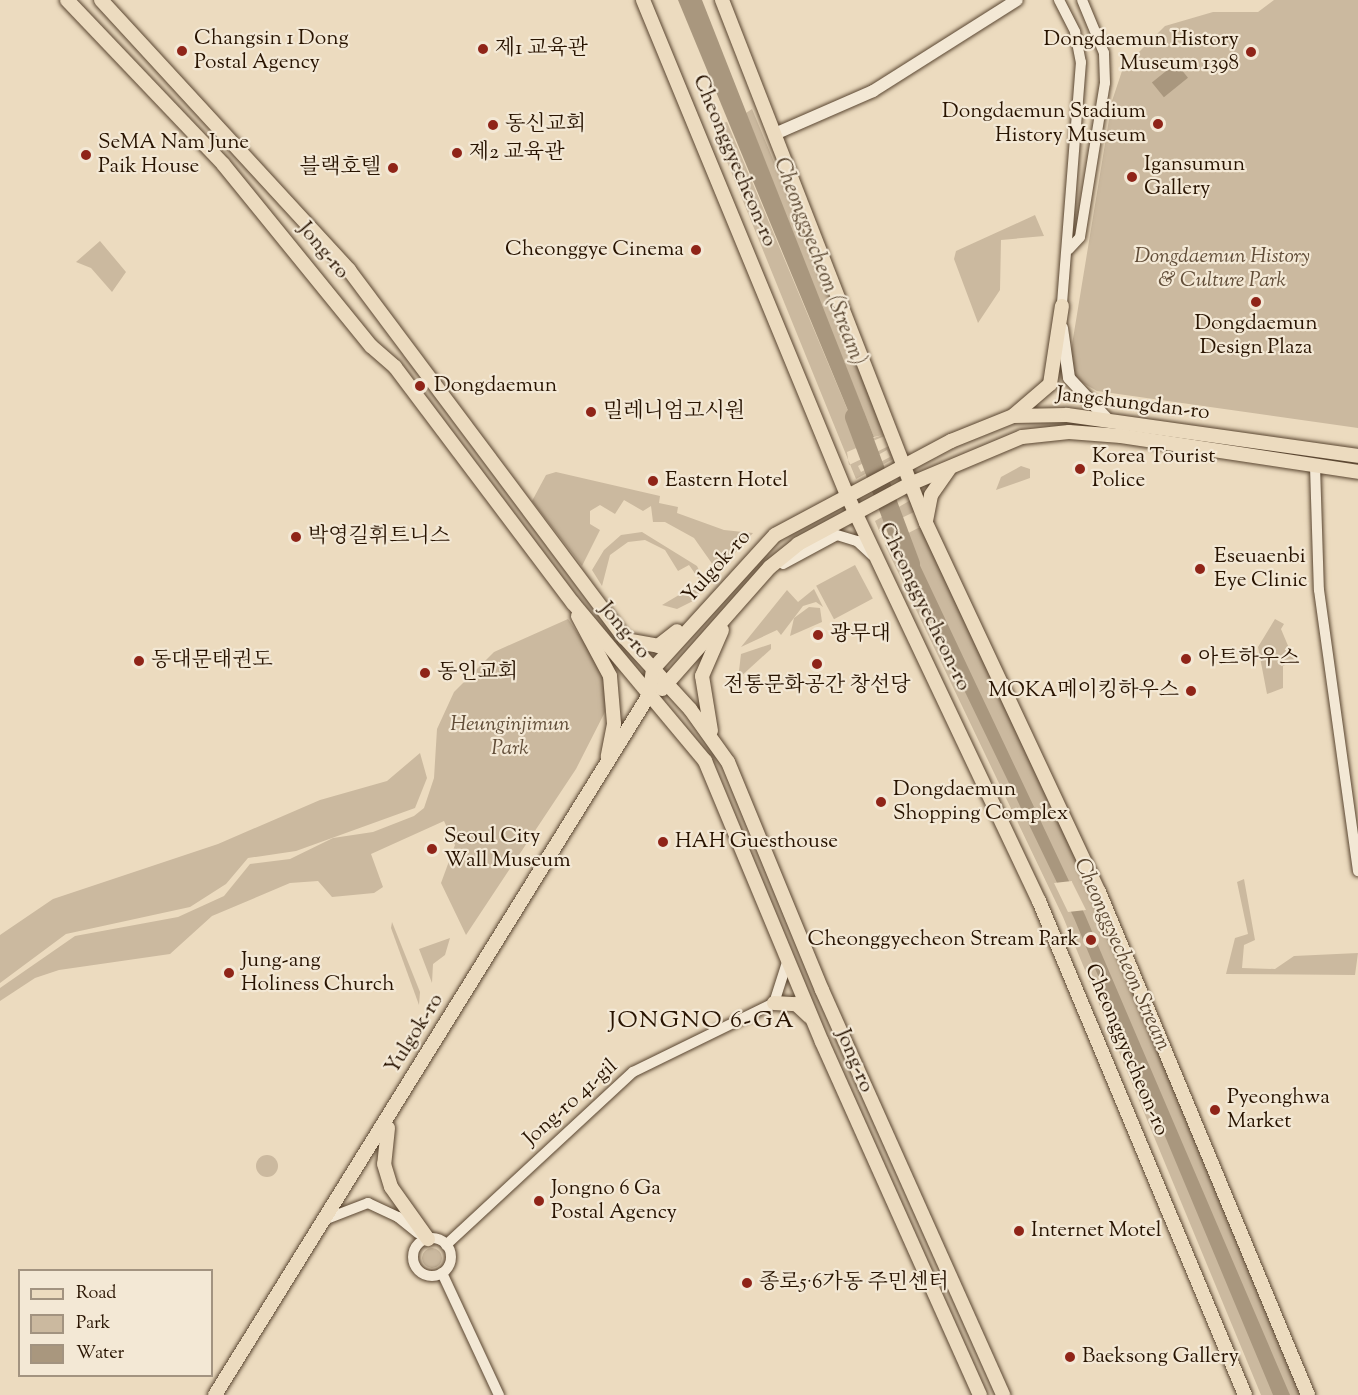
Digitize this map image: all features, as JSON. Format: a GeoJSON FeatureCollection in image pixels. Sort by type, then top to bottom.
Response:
{"type":"FeatureCollection","features":[{"type":"Feature","properties":{"kind":"main road","name":"Jong-ro"},"geometry":{"type":"LineString","coordinates":[[67,0],[224,164],[371,346],[395,367],[573,603],[705,761],[813,1018],[980,1395]]}},
{"type":"Feature","properties":{"kind":"main road","name":"Jong-ro"},"geometry":{"type":"LineString","coordinates":[[101,0],[349,270],[624,637],[668,685],[728,762],[822,990],[1003,1395]]}},
{"type":"Feature","properties":{"kind":"main road","name":"Cheonggyecheon-ro"},"geometry":{"type":"LineString","coordinates":[[643,0],[847,495],[1039,901],[1245,1395]]}},
{"type":"Feature","properties":{"kind":"main road","name":"Cheonggyecheon-ro"},"geometry":{"type":"LineString","coordinates":[[722,0],[777,133],[926,523],[1099,892],[1308,1395]]}},
{"type":"Feature","properties":{"kind":"main road"},"geometry":{"type":"LineString","coordinates":[[777,133],[873,91],[1017,0]]}},
{"type":"Feature","properties":{"kind":"main road"},"geometry":{"type":"LineString","coordinates":[[1013,416],[1050,384],[1062,306]]}},
{"type":"Feature","properties":{"kind":"main road"},"geometry":{"type":"LineString","coordinates":[[1062,306],[1066,372],[1110,421]]}},
{"type":"Feature","properties":{"kind":"main road","name":"Jangchungdan-ro"},"geometry":{"type":"LineString","coordinates":[[847,495],[904,465],[1013,416],[1056,414],[1358,456]]}},
{"type":"Feature","properties":{"kind":"main road","name":"Jangchungdan-ro"},"geometry":{"type":"LineString","coordinates":[[910,484],[1022,437],[1069,432],[1358,472]]}},
{"type":"Feature","properties":{"kind":"main road"},"geometry":{"type":"LineString","coordinates":[[926,523],[931,495],[952,465]]}},
{"type":"Feature","properties":{"kind":"main road","name":"Yulgok-ro"},"geometry":{"type":"LineString","coordinates":[[649,695],[668,685],[738,603],[783,555],[910,484]]}},
{"type":"Feature","properties":{"kind":"main road","name":"Yulgok-ro"},"geometry":{"type":"LineString","coordinates":[[215,1395],[329,1218],[395,1106],[649,695],[653,669],[780,530],[847,495]]}},
{"type":"Feature","properties":{"kind":"main road"},"geometry":{"type":"LineString","coordinates":[[624,637],[641,647],[658,646],[728,586]]}},
{"type":"Feature","properties":{"kind":"main road"},"geometry":{"type":"LineString","coordinates":[[573,603],[610,676],[614,724],[606,765]]}},
{"type":"Feature","properties":{"kind":"main road"},"geometry":{"type":"LineString","coordinates":[[728,762],[708,723],[702,676],[738,603]]}},
{"type":"Feature","properties":{"kind":"main road"},"geometry":{"type":"LineString","coordinates":[[681,638],[695,652]]}},
{"type":"Feature","properties":{"kind":"main road"},"geometry":{"type":"LineString","coordinates":[[774,1003],[796,1004],[813,1018]]}},
{"type":"Feature","properties":{"kind":"main road"},"geometry":{"type":"LineString","coordinates":[[395,1106],[384,1142],[384,1164],[399,1204],[425,1240]]}},
{"type":"Feature","properties":{"kind":"street"},"geometry":{"type":"LineString","coordinates":[[1059,0],[1075,32],[1081,62],[1065,234],[1069,249],[1062,306]]}},
{"type":"Feature","properties":{"kind":"street"},"geometry":{"type":"LineString","coordinates":[[1069,249],[1080,237],[1105,83],[1102,46],[1082,0]]}},
{"type":"Feature","properties":{"kind":"street"},"geometry":{"type":"LineString","coordinates":[[1315,466],[1319,590],[1358,871]]}},
{"type":"Feature","properties":{"kind":"street"},"geometry":{"type":"LineString","coordinates":[[752,588],[831,536],[857,541],[875,556]]}},
{"type":"Feature","properties":{"kind":"street"},"geometry":{"type":"LineString","coordinates":[[774,1003],[788,959]]}},
{"type":"Feature","properties":{"kind":"street","name":"Jong-ro 41-gil"},"geometry":{"type":"LineString","coordinates":[[446,1245],[633,1072],[774,1003]]}},
{"type":"Feature","properties":{"kind":"street"},"geometry":{"type":"LineString","coordinates":[[329,1218],[368,1203],[398,1216],[425,1240],[446,1245],[450,1260],[442,1273],[427,1276],[414,1263],[425,1240]]}},
{"type":"Feature","properties":{"kind":"street"},"geometry":{"type":"LineString","coordinates":[[442,1273],[499,1395]]}},
{"type":"Feature","properties":{"kind":"green space","name":"Dongdaemun History & Culture Park"},"geometry":{"type":"Polygon","coordinates":[[[1274,0],[1358,0],[1358,428],[1097,391],[1074,378],[1070,357],[1112,101],[1123,68],[1165,26],[1213,12],[1258,12],[1274,0]]]}},
{"type":"Feature","properties":{"kind":"green space"},"geometry":{"type":"Polygon","coordinates":[[[752,109],[897,457],[856,479],[850,464],[891,445],[887,435],[847,452],[848,460],[712,125],[727,122],[861,442],[883,435],[874,437],[746,113],[752,109]],[[887,450],[858,466],[861,472],[890,457],[887,450]]]}},
{"type":"Feature","properties":{"kind":"green space"},"geometry":{"type":"Polygon","coordinates":[[[1035,215],[1044,236],[1001,240],[1000,290],[978,323],[954,259],[956,251],[1035,215]]]}},
{"type":"Feature","properties":{"kind":"green space"},"geometry":{"type":"Polygon","coordinates":[[[100,241],[126,272],[112,292],[91,268],[76,262],[100,241]]]}},
{"type":"Feature","properties":{"kind":"green space"},"geometry":{"type":"Polygon","coordinates":[[[1021,466],[1030,469],[1030,478],[996,490],[1001,477],[1021,466]]]}},
{"type":"Feature","properties":{"kind":"green space"},"geometry":{"type":"Polygon","coordinates":[[[556,472],[660,496],[659,503],[678,507],[677,513],[724,530],[753,533],[718,572],[694,538],[665,522],[653,522],[651,506],[643,511],[624,500],[615,514],[600,505],[590,511],[590,524],[600,530],[582,566],[532,501],[546,475],[556,472]]]}},
{"type":"Feature","properties":{"kind":"green space","name":"Cheonggyecheon Stream Park"},"geometry":{"type":"Polygon","coordinates":[[[909,501],[913,502],[925,526],[1088,885],[1304,1395],[1261,1395],[1063,917],[885,545],[924,525],[916,511],[879,529],[883,540],[875,521],[909,501]]]}},
{"type":"Feature","properties":{"kind":"green space"},"geometry":{"type":"Polygon","coordinates":[[[642,532],[697,566],[704,581],[697,599],[677,609],[662,605],[701,582],[689,565],[678,571],[665,550],[645,540],[628,542],[610,555],[602,586],[592,570],[604,550],[621,535],[642,532]]]}},
{"type":"Feature","properties":{"kind":"green space"},"geometry":{"type":"Polygon","coordinates":[[[855,565],[873,599],[834,619],[816,586],[855,565]]]}},
{"type":"Feature","properties":{"kind":"green space"},"geometry":{"type":"Polygon","coordinates":[[[814,589],[823,607],[816,602],[803,606],[781,635],[777,630],[741,647],[787,590],[798,602],[814,589]]]}},
{"type":"Feature","properties":{"kind":"green space"},"geometry":{"type":"Polygon","coordinates":[[[809,607],[820,608],[822,622],[790,636],[794,618],[809,607]]]}},
{"type":"Feature","properties":{"kind":"green space","name":"Heunginjimun Park"},"geometry":{"type":"Polygon","coordinates":[[[568,619],[605,673],[607,708],[576,769],[466,935],[441,883],[455,845],[444,821],[371,854],[383,887],[374,893],[332,897],[318,881],[290,883],[212,916],[170,954],[59,970],[35,978],[0,1001],[0,988],[75,936],[178,917],[224,896],[250,864],[290,859],[333,838],[373,832],[414,816],[424,808],[434,778],[437,729],[454,692],[494,652],[568,619]]]}},
{"type":"Feature","properties":{"kind":"green space"},"geometry":{"type":"Polygon","coordinates":[[[1275,619],[1284,624],[1281,629],[1294,660],[1283,666],[1283,688],[1267,694],[1258,647],[1275,619]]]}},
{"type":"Feature","properties":{"kind":"green space"},"geometry":{"type":"Polygon","coordinates":[[[771,644],[771,649],[738,679],[741,654],[771,644]]]}},
{"type":"Feature","properties":{"kind":"green space"},"geometry":{"type":"Polygon","coordinates":[[[420,753],[427,778],[415,808],[296,851],[248,858],[226,884],[190,907],[66,934],[0,983],[0,935],[53,899],[218,844],[320,800],[387,781],[420,753]]]}},
{"type":"Feature","properties":{"kind":"green space"},"geometry":{"type":"Polygon","coordinates":[[[1244,879],[1255,940],[1244,945],[1242,968],[1275,969],[1294,956],[1358,953],[1355,975],[1226,974],[1235,938],[1248,934],[1237,882],[1244,879]]]}},
{"type":"Feature","properties":{"kind":"green space"},"geometry":{"type":"Polygon","coordinates":[[[392,922],[420,992],[419,1005],[391,928],[392,922]]]}},
{"type":"Feature","properties":{"kind":"green space"},"geometry":{"type":"Polygon","coordinates":[[[450,938],[445,955],[433,964],[432,983],[419,949],[450,938]]]}},
{"type":"Feature","properties":{"kind":"green space"},"geometry":{"type":"Polygon","coordinates":[[[267,1155],[275,1158],[278,1166],[275,1174],[267,1177],[259,1174],[256,1166],[259,1158],[267,1155]]]}},
{"type":"Feature","properties":{"kind":"green space"},"geometry":{"type":"Polygon","coordinates":[[[432,1248],[439,1251],[442,1258],[439,1265],[432,1268],[425,1265],[422,1258],[425,1251],[432,1248]]]}},
{"type":"Feature","properties":{"kind":"water"},"geometry":{"type":"Polygon","coordinates":[[[678,0],[702,0],[874,437],[861,442],[678,0]]]}},
{"type":"Feature","properties":{"kind":"water"},"geometry":{"type":"Polygon","coordinates":[[[1176,63],[1188,78],[1164,97],[1152,83],[1176,63]]]}},
{"type":"Feature","properties":{"kind":"water","name":"Cheonggyecheon Stream"},"geometry":{"type":"Polygon","coordinates":[[[907,538],[1085,915],[1290,1395],[1273,1395],[1074,918],[899,555],[895,543],[907,538]]]}},
{"type":"Feature","properties":{"kind":"pier"},"geometry":{"type":"Polygon","coordinates":[[[1072,881],[1086,910],[1068,912],[1054,883],[1072,881]]]}},
{"type":"Feature","properties":{"kind":"waterway","name":"Cheonggyecheon (Stream)"},"geometry":{"type":"LineString","coordinates":[[855,417],[910,564]]}},
{"type":"Feature","properties":{"kind":"place","name":"제1 교육관"},"geometry":{"type":"Point","coordinates":[483,49]}},
{"type":"Feature","properties":{"kind":"place","name":"Changsin 1 Dong Postal Agency"},"geometry":{"type":"Point","coordinates":[182,51]}},
{"type":"Feature","properties":{"kind":"place","name":"Dongdaemun History Museum 1398"},"geometry":{"type":"Point","coordinates":[1251,52]}},
{"type":"Feature","properties":{"kind":"place","name":"Dongdaemun Stadium History Museum"},"geometry":{"type":"Point","coordinates":[1158,124]}},
{"type":"Feature","properties":{"kind":"place","name":"동신교회"},"geometry":{"type":"Point","coordinates":[493,125]}},
{"type":"Feature","properties":{"kind":"place","name":"제2 교육관"},"geometry":{"type":"Point","coordinates":[457,153]}},
{"type":"Feature","properties":{"kind":"place","name":"SeMA Nam June Paik House"},"geometry":{"type":"Point","coordinates":[86,155]}},
{"type":"Feature","properties":{"kind":"place","name":"블랙호텔"},"geometry":{"type":"Point","coordinates":[393,168]}},
{"type":"Feature","properties":{"kind":"place","name":"Igansumun Gallery"},"geometry":{"type":"Point","coordinates":[1132,177]}},
{"type":"Feature","properties":{"kind":"place","name":"Cheonggye Cinema"},"geometry":{"type":"Point","coordinates":[696,250]}},
{"type":"Feature","properties":{"kind":"place","name":"Dongdaemun Design Plaza"},"geometry":{"type":"Point","coordinates":[1256,302]}},
{"type":"Feature","properties":{"kind":"place","name":"Dongdaemun"},"geometry":{"type":"Point","coordinates":[420,386]}},
{"type":"Feature","properties":{"kind":"place","name":"밀레니엄고시원"},"geometry":{"type":"Point","coordinates":[591,412]}},
{"type":"Feature","properties":{"kind":"place","name":"Korea Tourist Police"},"geometry":{"type":"Point","coordinates":[1080,469]}},
{"type":"Feature","properties":{"kind":"place","name":"Eastern Hotel"},"geometry":{"type":"Point","coordinates":[653,481]}},
{"type":"Feature","properties":{"kind":"place","name":"박영길휘트니스"},"geometry":{"type":"Point","coordinates":[296,537]}},
{"type":"Feature","properties":{"kind":"place","name":"Eseuaenbi Eye Clinic"},"geometry":{"type":"Point","coordinates":[1200,569]}},
{"type":"Feature","properties":{"kind":"place","name":"광무대"},"geometry":{"type":"Point","coordinates":[818,635]}},
{"type":"Feature","properties":{"kind":"place","name":"아트하우스"},"geometry":{"type":"Point","coordinates":[1186,659]}},
{"type":"Feature","properties":{"kind":"place","name":"동대문태권도"},"geometry":{"type":"Point","coordinates":[139,661]}},
{"type":"Feature","properties":{"kind":"place","name":"전통문화공간 창선당"},"geometry":{"type":"Point","coordinates":[817,664]}},
{"type":"Feature","properties":{"kind":"place","name":"동인교회"},"geometry":{"type":"Point","coordinates":[425,673]}},
{"type":"Feature","properties":{"kind":"place","name":"MOKA메이킹하우스"},"geometry":{"type":"Point","coordinates":[1191,691]}},
{"type":"Feature","properties":{"kind":"place","name":"Dongdaemun Shopping Complex"},"geometry":{"type":"Point","coordinates":[881,802]}},
{"type":"Feature","properties":{"kind":"place","name":"HAH Guesthouse"},"geometry":{"type":"Point","coordinates":[663,842]}},
{"type":"Feature","properties":{"kind":"place","name":"Seoul City Wall Museum"},"geometry":{"type":"Point","coordinates":[432,849]}},
{"type":"Feature","properties":{"kind":"place","name":"Cheonggyecheon Stream Park"},"geometry":{"type":"Point","coordinates":[1091,940]}},
{"type":"Feature","properties":{"kind":"place","name":"Jung-ang Holiness Church"},"geometry":{"type":"Point","coordinates":[229,973]}},
{"type":"Feature","properties":{"kind":"place","name":"Pyeonghwa Market"},"geometry":{"type":"Point","coordinates":[1215,1110]}},
{"type":"Feature","properties":{"kind":"place","name":"Jongno 6 Ga Postal Agency"},"geometry":{"type":"Point","coordinates":[539,1201]}},
{"type":"Feature","properties":{"kind":"place","name":"Internet Motel"},"geometry":{"type":"Point","coordinates":[1019,1231]}},
{"type":"Feature","properties":{"kind":"place","name":"종로5·6가동 주민센터"},"geometry":{"type":"Point","coordinates":[747,1283]}},
{"type":"Feature","properties":{"kind":"place","name":"Baeksong Gallery"},"geometry":{"type":"Point","coordinates":[1070,1357]}},
{"type":"Feature","properties":{"kind":"district","name":"JONGNO 6-GA"},"geometry":{"type":"Point","coordinates":[702,1022]}}]}
